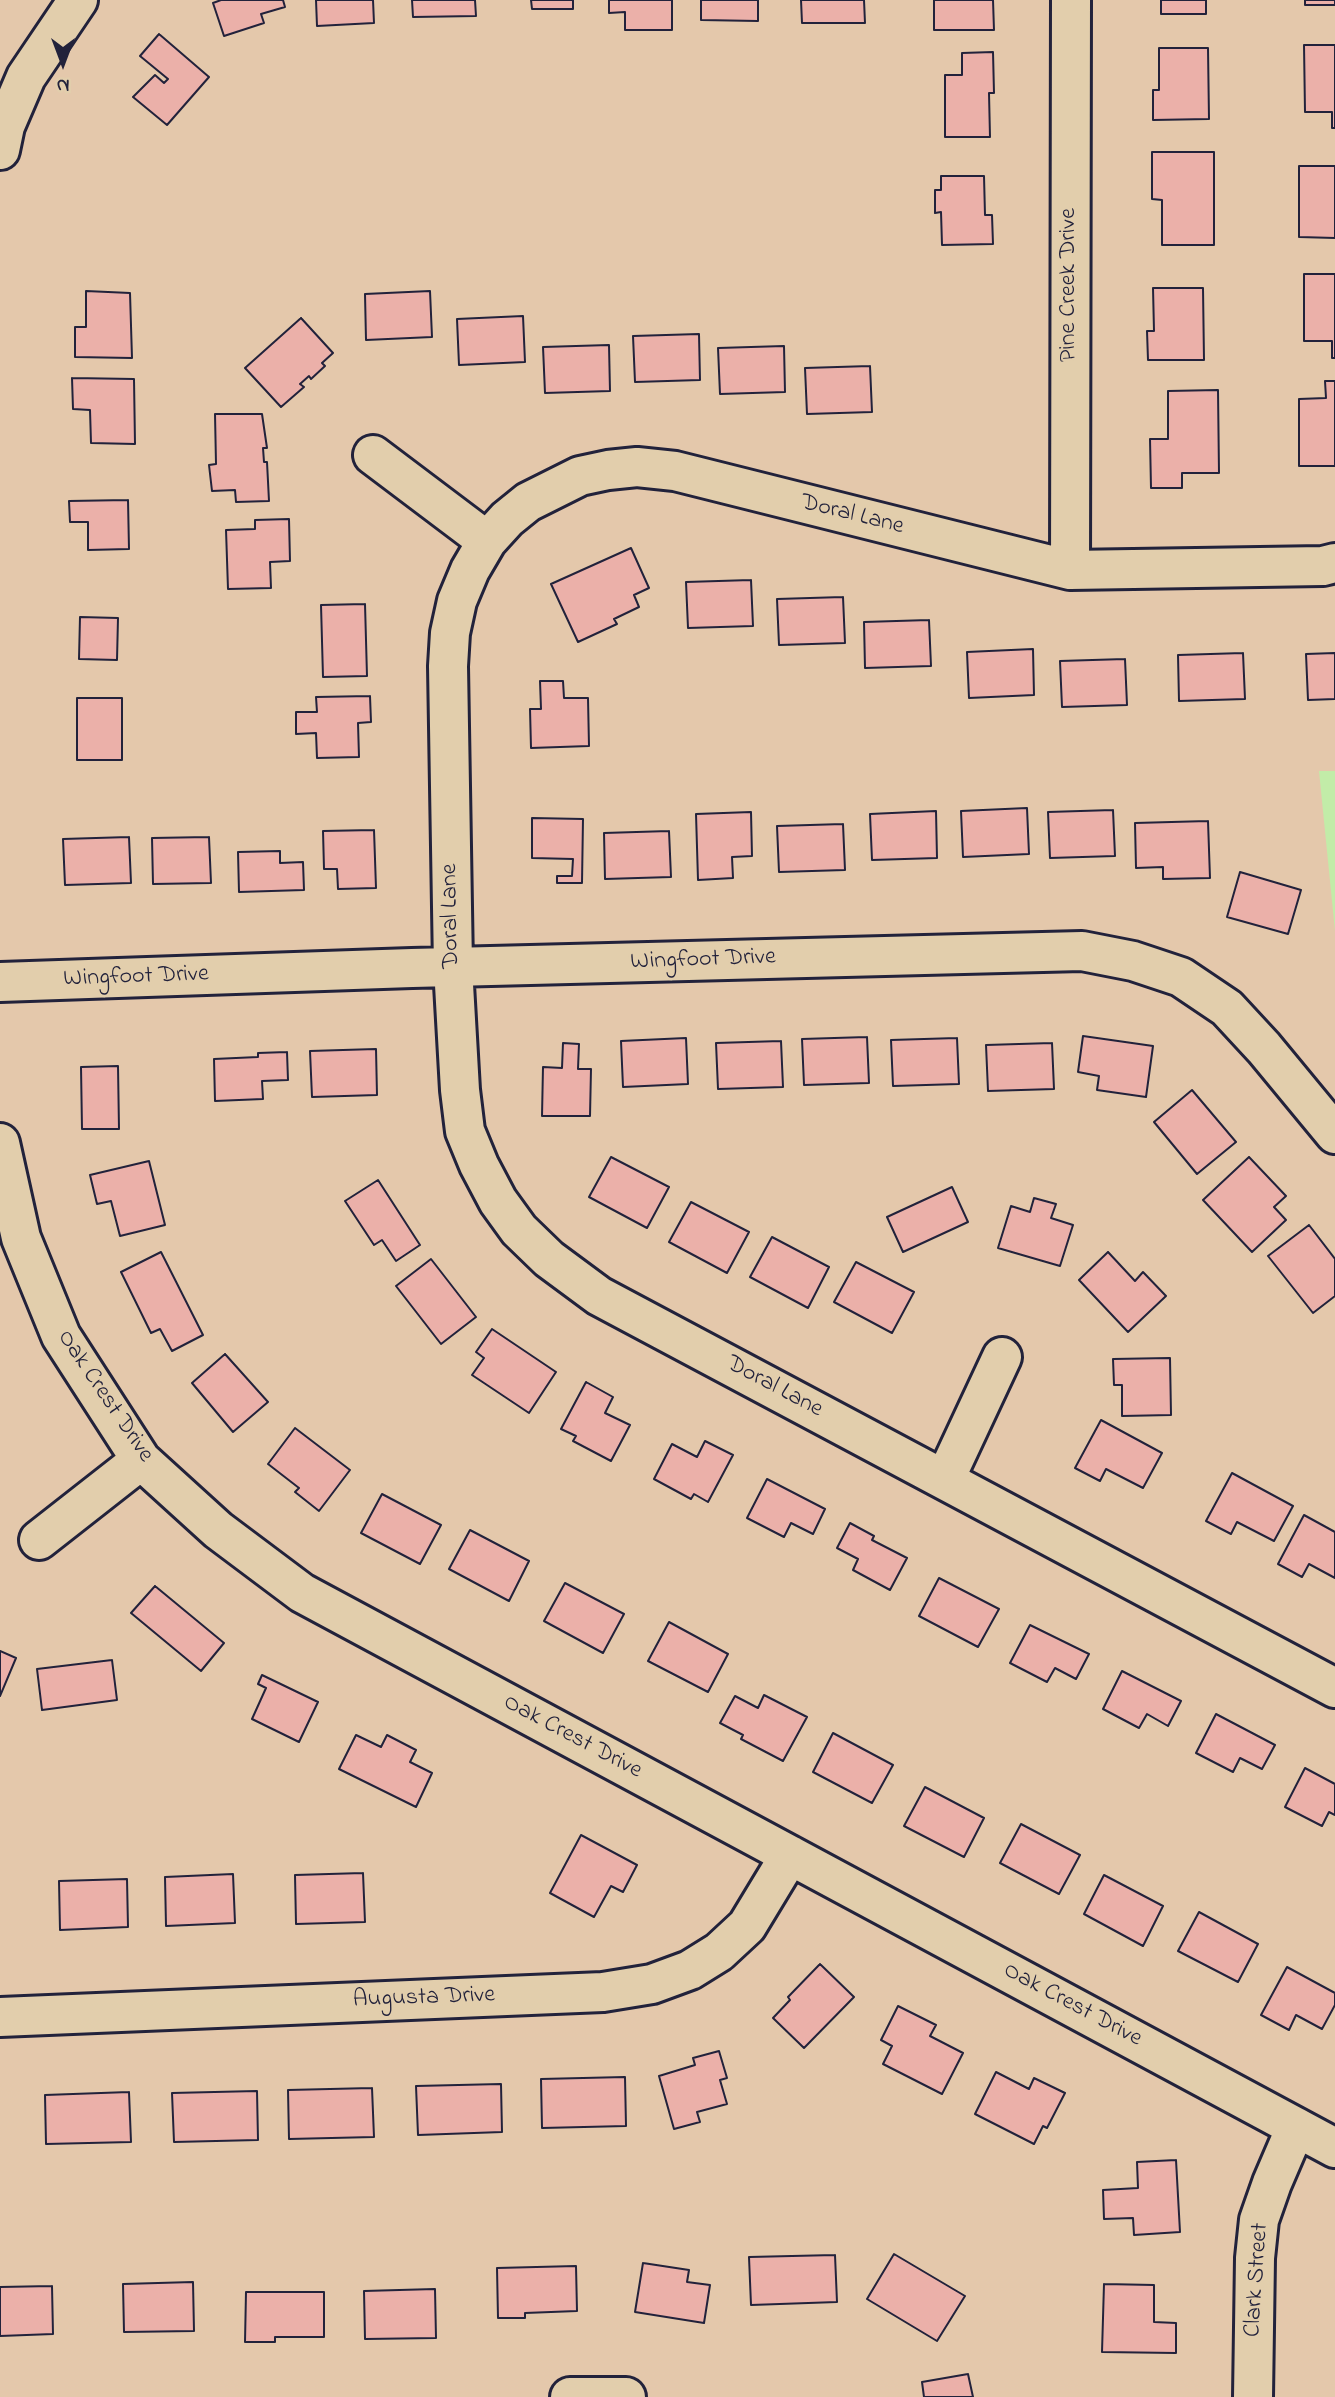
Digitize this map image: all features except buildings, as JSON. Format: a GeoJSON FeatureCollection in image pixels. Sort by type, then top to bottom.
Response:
{"type":"FeatureCollection","features":[{"type":"Feature","properties":{"kind":"street"},"geometry":{"type":"LineString","coordinates":[[0,150],[5,126],[26,77],[78,0]]}},
{"type":"Feature","properties":{"kind":"street","name":"Pine Creek Drive"},"geometry":{"type":"LineString","coordinates":[[1070,570],[1071,0]]}},
{"type":"Feature","properties":{"kind":"street"},"geometry":{"type":"LineString","coordinates":[[373,455],[487,541]]}},
{"type":"Feature","properties":{"kind":"street","name":"Doral Lane"},"geometry":{"type":"LineString","coordinates":[[1335,563],[1324,566],[1070,570],[675,471],[637,467],[608,470],[580,476],[553,487],[528,502],[487,541],[470,570],[457,601],[450,633],[448,666],[453,967],[465,1131],[498,1201],[519,1230],[549,1259],[599,1296],[1335,1688]]}},
{"type":"Feature","properties":{"kind":"street","name":"Wingfoot Drive"},"geometry":{"type":"LineString","coordinates":[[0,982],[1082,950],[1133,961],[1181,978],[1227,1008],[1335,1134]]}},
{"type":"Feature","properties":{"kind":"street","name":"Oak Crest Drive"},"geometry":{"type":"LineString","coordinates":[[0,1143],[21,1238],[61,1336],[141,1460],[218,1530],[302,1593],[1335,2148]]}},
{"type":"Feature","properties":{"kind":"street"},"geometry":{"type":"LineString","coordinates":[[945,1479],[1002,1357]]}},
{"type":"Feature","properties":{"kind":"street"},"geometry":{"type":"LineString","coordinates":[[39,1540],[141,1460]]}},
{"type":"Feature","properties":{"kind":"street","name":"Augusta Drive"},"geometry":{"type":"LineString","coordinates":[[0,2017],[603,1992],[652,1984],[690,1970],[719,1952],[747,1926],[790,1855]]}},
{"type":"Feature","properties":{"kind":"street","name":"Clark Street"},"geometry":{"type":"LineString","coordinates":[[1253,2397],[1255,2258],[1259,2220],[1296,2127]]}},
{"type":"Feature","properties":{"kind":"street"},"geometry":{"type":"LineString","coordinates":[[570,2397],[625,2397]]}},
{"type":"Feature","properties":{"kind":"green space"},"geometry":{"type":"Polygon","coordinates":[[[1319,771],[1335,771],[1335,931],[1319,771]]]}}]}
